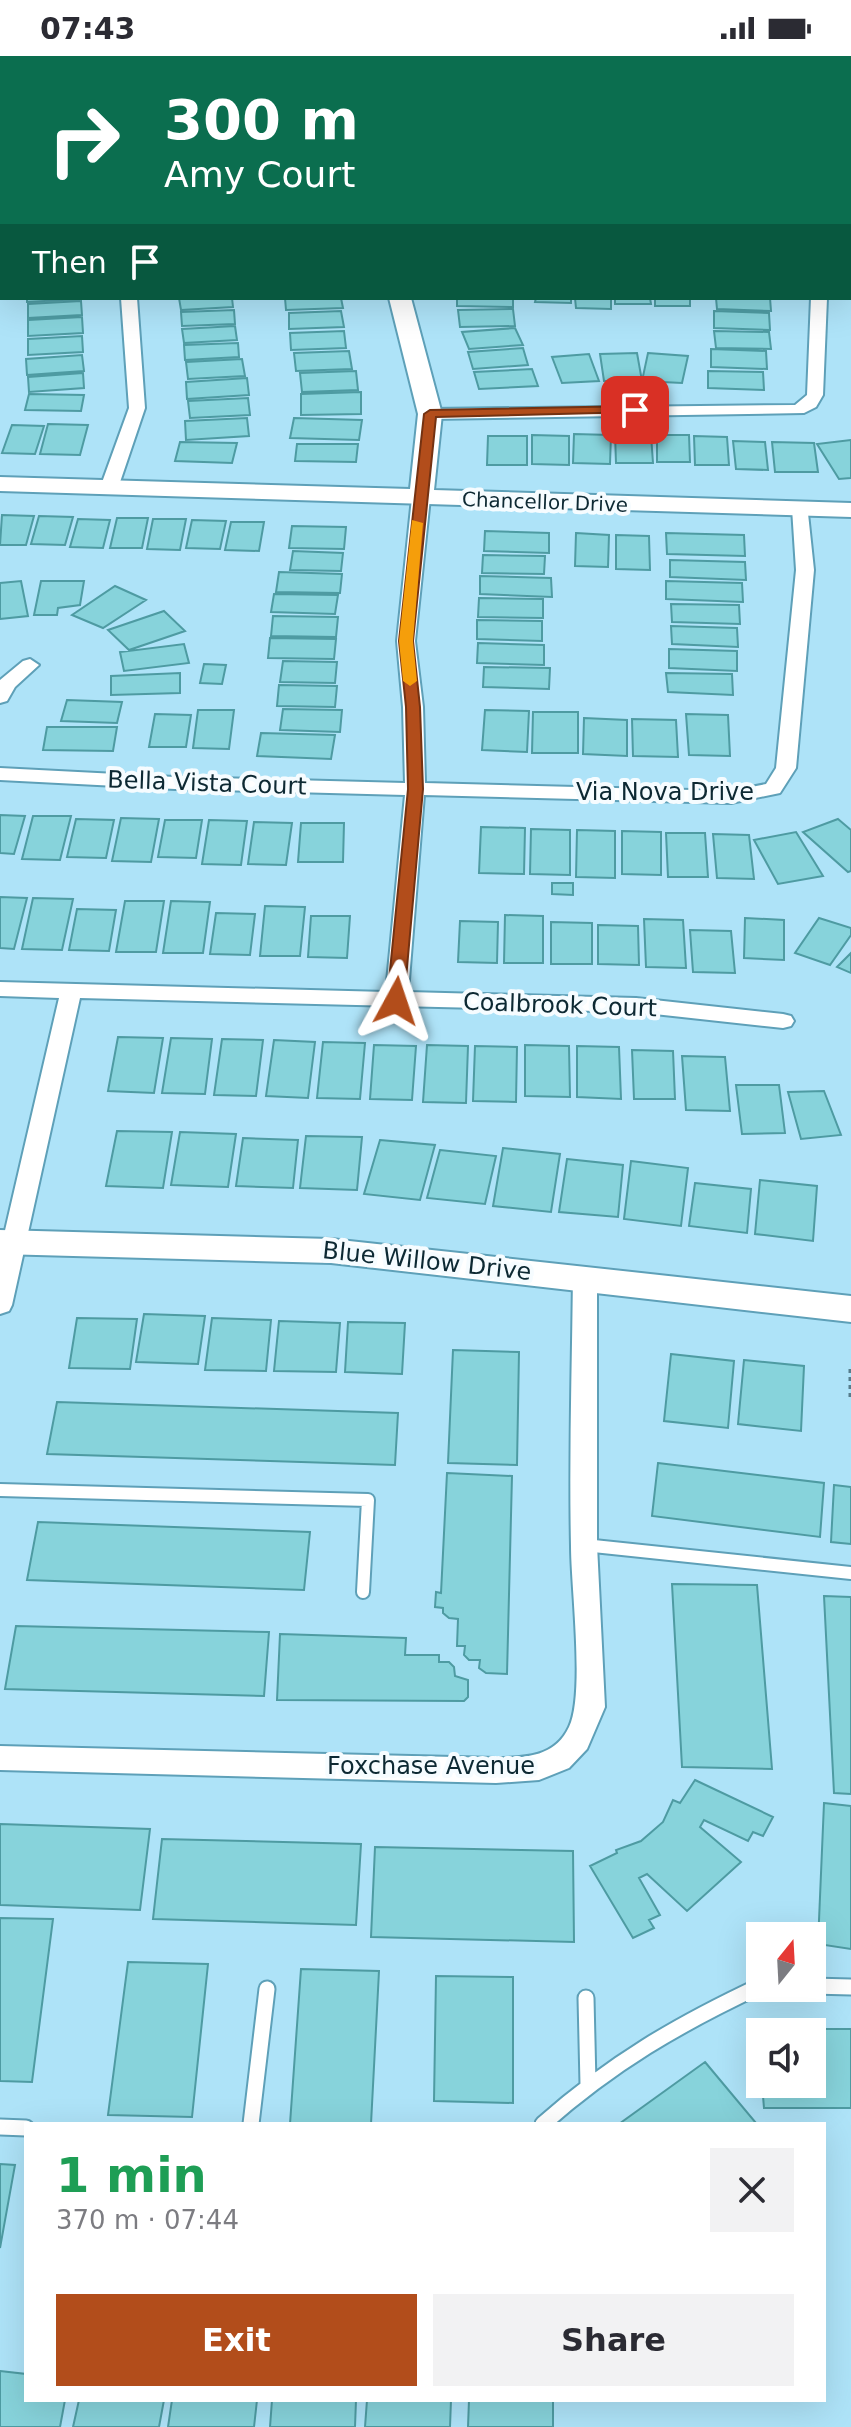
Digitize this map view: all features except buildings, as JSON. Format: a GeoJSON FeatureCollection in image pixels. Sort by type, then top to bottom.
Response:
{"type":"FeatureCollection","features":[{"type":"Feature","properties":{"kind":"street"},"geometry":{"type":"LineString","coordinates":[[109,488],[137,408],[129,300]]}},
{"type":"Feature","properties":{"kind":"street"},"geometry":{"type":"LineString","coordinates":[[396,1001],[415,789],[413,707],[406,641],[430,414],[401,300]]}},
{"type":"Feature","properties":{"kind":"street"},"geometry":{"type":"LineString","coordinates":[[430,414],[798,410],[810,404],[815,395],[819,300]]}},
{"type":"Feature","properties":{"kind":"street","name":"Chancellor Drive"},"geometry":{"type":"LineString","coordinates":[[0,484],[851,510]]}},
{"type":"Feature","properties":{"kind":"street","name":"Via Nova Drive"},"geometry":{"type":"LineString","coordinates":[[415,789],[731,797],[773,789],[786,768],[805,570],[801,508]]}},
{"type":"Feature","properties":{"kind":"street"},"geometry":{"type":"LineString","coordinates":[[0,697],[7,684],[30,665]]}},
{"type":"Feature","properties":{"kind":"street","name":"Bella Vista Court"},"geometry":{"type":"LineString","coordinates":[[0,774],[175,783],[415,789]]}},
{"type":"Feature","properties":{"kind":"street","name":"Coalbrook Court"},"geometry":{"type":"LineString","coordinates":[[0,989],[636,1005],[783,1021]]}},
{"type":"Feature","properties":{"kind":"street"},"geometry":{"type":"LineString","coordinates":[[0,1305],[7,1242],[71,991]]}},
{"type":"Feature","properties":{"kind":"street","name":"Blue Willow Drive"},"geometry":{"type":"LineString","coordinates":[[7,1242],[331,1251],[851,1309]]}},
{"type":"Feature","properties":{"kind":"street","name":"Foxchase Avenue"},"geometry":{"type":"LineString","coordinates":[[0,1758],[418,1770],[513,1769],[548,1765],[570,1752],[583,1732],[591,1707],[584,1545],[585,1277]]}},
{"type":"Feature","properties":{"kind":"lane"},"geometry":{"type":"LineString","coordinates":[[0,1490],[368,1500],[363,1592]]}},
{"type":"Feature","properties":{"kind":"lane"},"geometry":{"type":"LineString","coordinates":[[584,1545],[851,1573]]}},
{"type":"Feature","properties":{"kind":"lane"},"geometry":{"type":"LineString","coordinates":[[826,1986],[851,1987]]}},
{"type":"Feature","properties":{"kind":"lane"},"geometry":{"type":"LineString","coordinates":[[251,2122],[267,1989]]}},
{"type":"Feature","properties":{"kind":"lane"},"geometry":{"type":"LineString","coordinates":[[545,2122],[588,2084],[687,2020],[746,1993]]}},
{"type":"Feature","properties":{"kind":"lane"},"geometry":{"type":"LineString","coordinates":[[586,1998],[588,2084]]}},
{"type":"Feature","properties":{"kind":"lane"},"geometry":{"type":"LineString","coordinates":[[0,2127],[24,2128]]}},
{"type":"Feature","properties":{"kind":"path"},"geometry":{"type":"LineString","coordinates":[[851,1369],[851,1399]]}},
{"type":"Feature","properties":{"kind":"slow traffic"},"geometry":{"type":"LineString","coordinates":[[410,681],[406,641],[417,523]]}},
{"type":"Feature","properties":{"kind":"route"},"geometry":{"type":"LineString","coordinates":[[396,1001],[415,789],[413,707],[406,641],[430,414],[635,410]]}}]}
